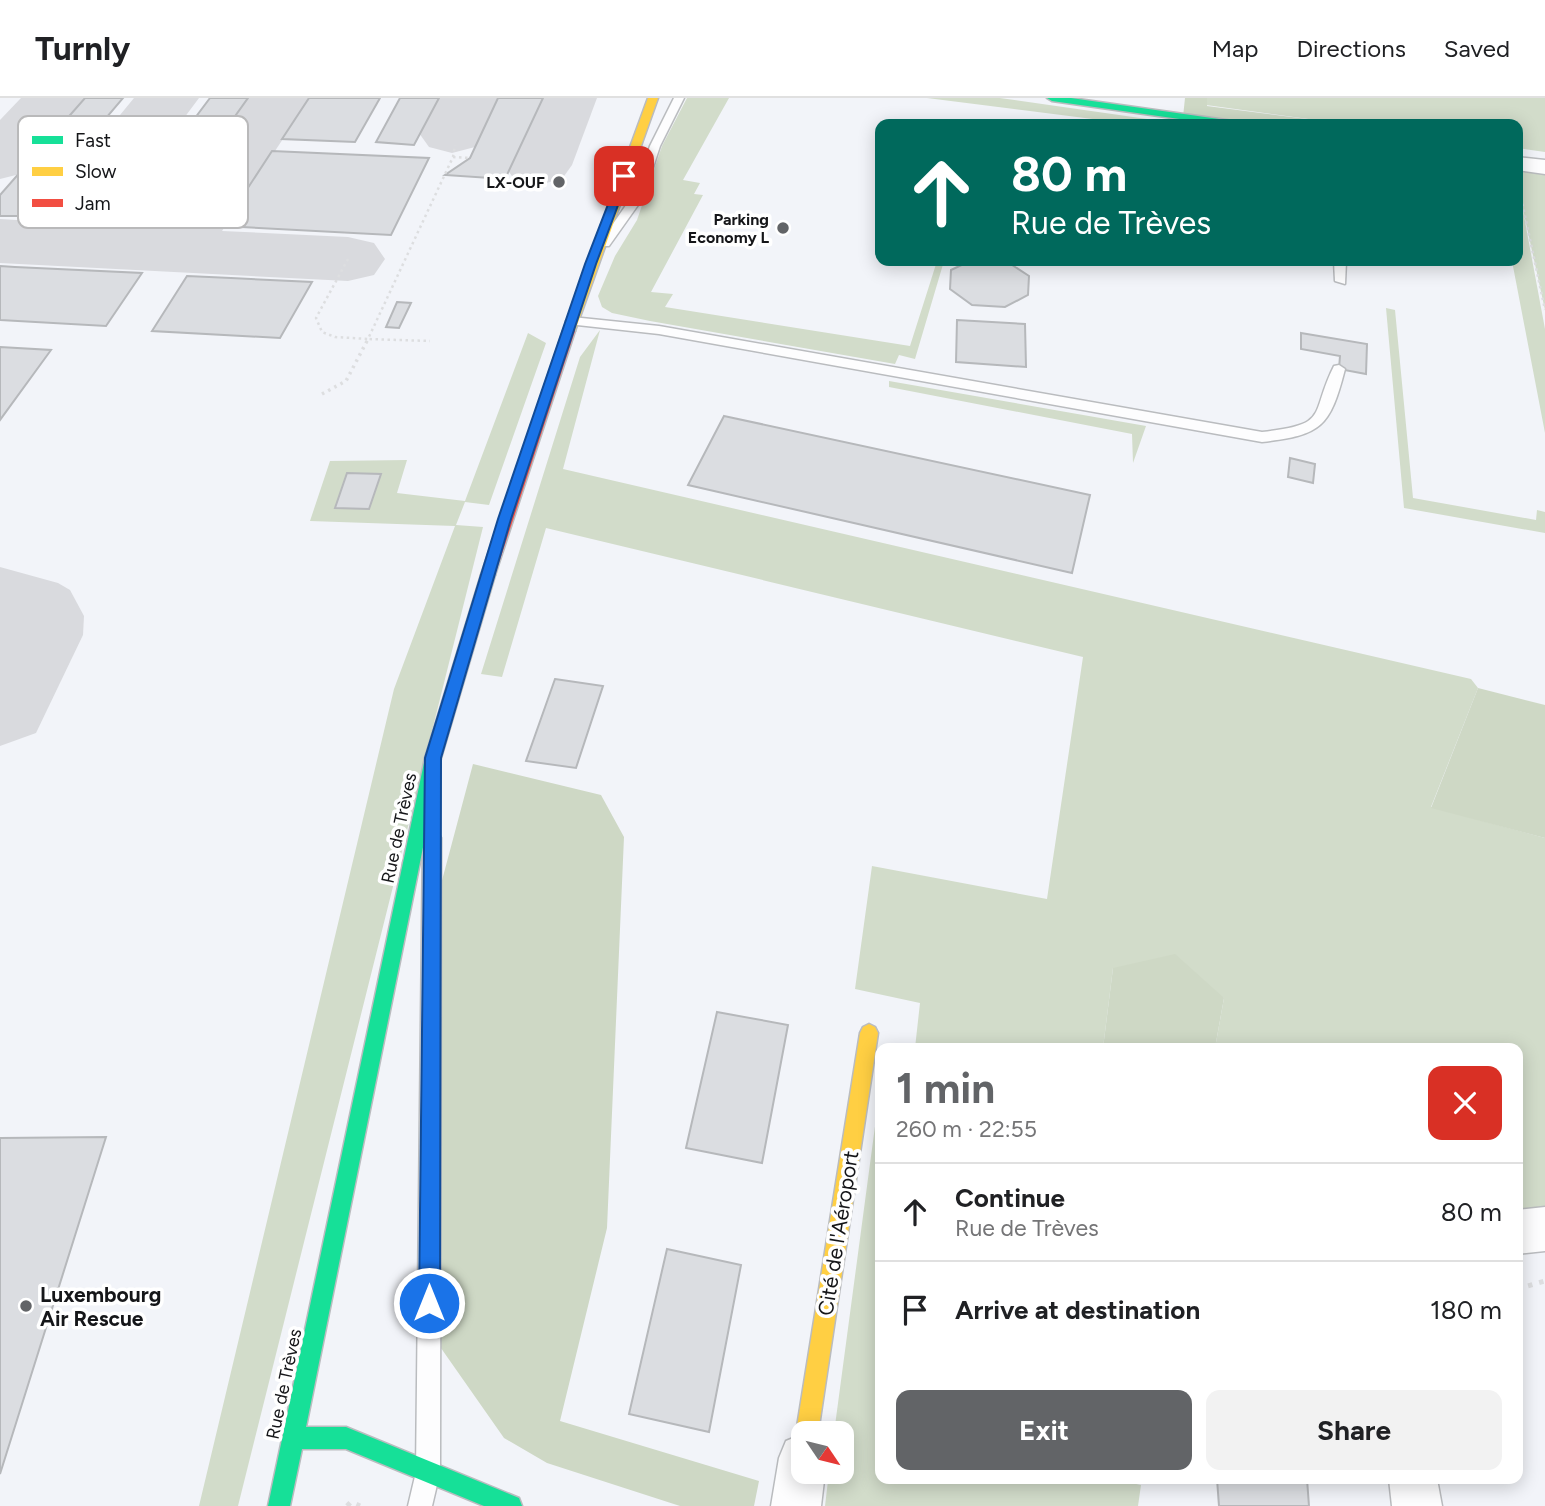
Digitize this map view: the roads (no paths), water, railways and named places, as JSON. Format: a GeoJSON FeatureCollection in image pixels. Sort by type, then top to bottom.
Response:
{"type":"FeatureCollection","features":[{"type":"Feature","properties":{"kind":"main road","name":"Rue de Trèves"},"geometry":{"type":"LineString","coordinates":[[278,1506],[433,758],[505,519],[591,264],[653,98]]}},
{"type":"Feature","properties":{"kind":"main road"},"geometry":{"type":"LineString","coordinates":[[1052,98],[1198,119]]}},
{"type":"Feature","properties":{"kind":"main road","name":"Cité de l'Aéroport"},"geometry":{"type":"LineString","coordinates":[[809,1421],[869,1033]]}},
{"type":"Feature","properties":{"kind":"main road"},"geometry":{"type":"LineString","coordinates":[[293,1438],[346,1438],[511,1506]]}},
{"type":"Feature","properties":{"kind":"street"},"geometry":{"type":"LineString","coordinates":[[1523,164],[1545,167]]}},
{"type":"Feature","properties":{"kind":"street"},"geometry":{"type":"LineString","coordinates":[[1523,1231],[1545,1229]]}},
{"type":"Feature","properties":{"kind":"street"},"geometry":{"type":"LineString","coordinates":[[796,1506],[799,1484]]}},
{"type":"Feature","properties":{"kind":"street"},"geometry":{"type":"LineString","coordinates":[[1414,1484],[1417,1506]]}},
{"type":"Feature","properties":{"kind":"lane"},"geometry":{"type":"LineString","coordinates":[[591,264],[637,198],[655,146],[680,98]]}},
{"type":"Feature","properties":{"kind":"lane"},"geometry":{"type":"LineString","coordinates":[[1340,266],[1340,281]]}},
{"type":"Feature","properties":{"kind":"lane"},"geometry":{"type":"LineString","coordinates":[[572,321],[659,330],[1262,437],[1303,433],[1328,410],[1339,369]]}},
{"type":"Feature","properties":{"kind":"lane"},"geometry":{"type":"LineString","coordinates":[[420,1506],[428,1472],[433,758]]}},
{"type":"Feature","properties":{"kind":"place","name":"LX-OUF"},"geometry":{"type":"Point","coordinates":[559,182]}},
{"type":"Feature","properties":{"kind":"place","name":"Parking Economy L"},"geometry":{"type":"Point","coordinates":[783,228]}},
{"type":"Feature","properties":{"kind":"place","name":"Luxembourg Air Rescue"},"geometry":{"type":"Point","coordinates":[26,1306]}}]}
